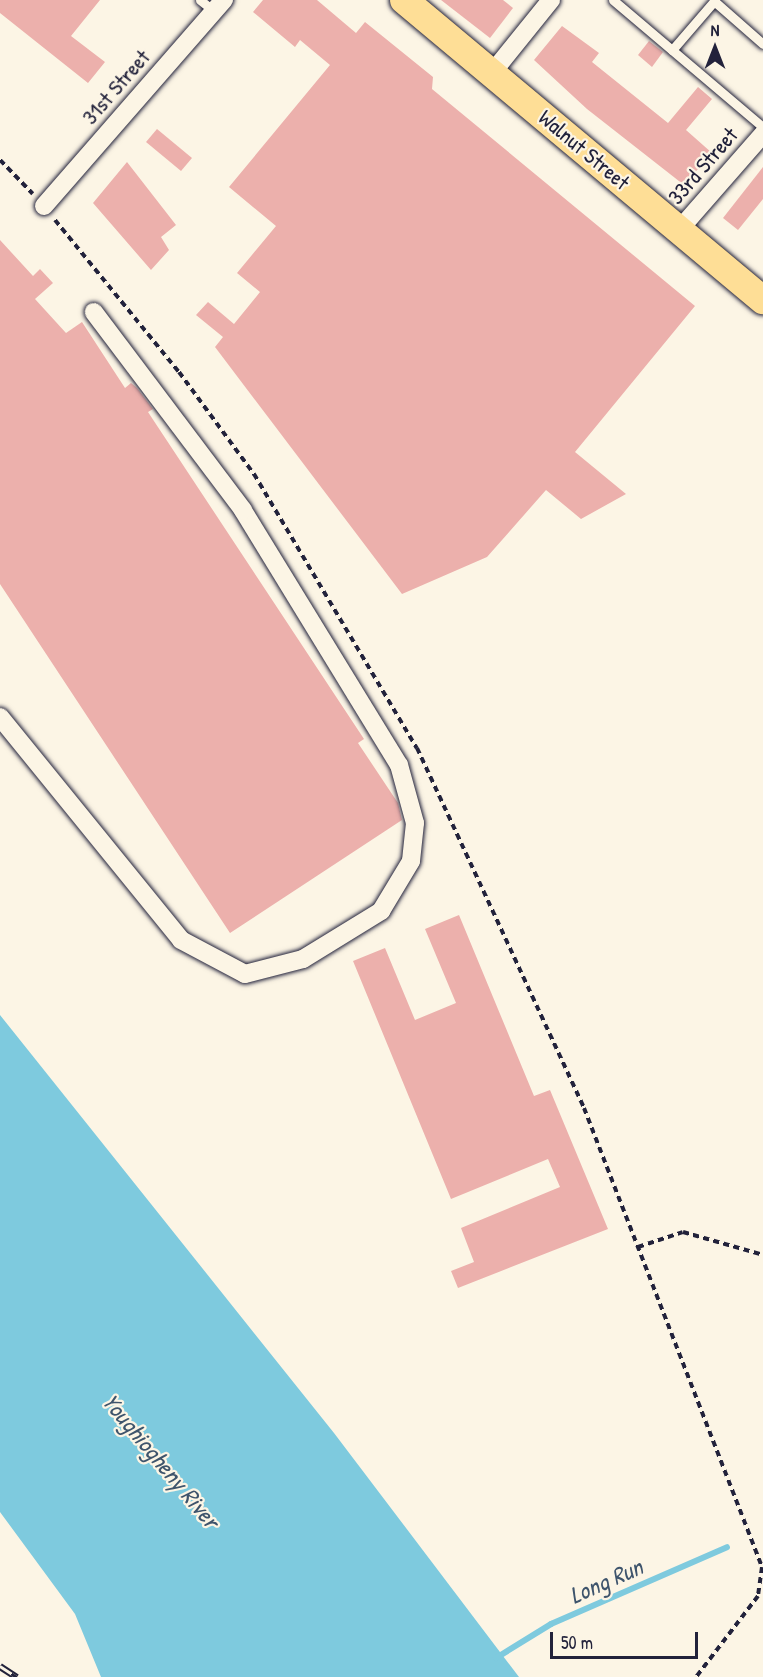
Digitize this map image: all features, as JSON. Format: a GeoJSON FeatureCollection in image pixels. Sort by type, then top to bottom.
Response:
{"type":"FeatureCollection","features":[{"type":"Feature","properties":{"kind":"main road","name":"Walnut Street"},"geometry":{"type":"LineString","coordinates":[[416,4],[492,73],[763,300]]}},
{"type":"Feature","properties":{"kind":"street"},"geometry":{"type":"LineString","coordinates":[[492,73],[551,0]]}},
{"type":"Feature","properties":{"kind":"street","name":"31st Street"},"geometry":{"type":"LineString","coordinates":[[44,206],[213,4]]}},
{"type":"Feature","properties":{"kind":"street","name":"33rd Street"},"geometry":{"type":"LineString","coordinates":[[679,230],[763,134]]}},
{"type":"Feature","properties":{"kind":"street"},"geometry":{"type":"LineString","coordinates":[[0,717],[181,940],[245,974],[303,959],[381,911],[411,861],[415,823],[399,765],[243,510],[94,312]]}},
{"type":"Feature","properties":{"kind":"lane"},"geometry":{"type":"LineString","coordinates":[[614,0],[763,127]]}},
{"type":"Feature","properties":{"kind":"lane"},"geometry":{"type":"LineString","coordinates":[[672,50],[715,1],[763,44]]}},
{"type":"Feature","properties":{"kind":"path"},"geometry":{"type":"LineString","coordinates":[[638,1247],[683,1232],[763,1255]]}},
{"type":"Feature","properties":{"kind":"path"},"geometry":{"type":"LineString","coordinates":[[696,1677],[758,1596],[762,1567],[754,1541]]}},
{"type":"Feature","properties":{"kind":"water","name":"Youghiogheny River"},"geometry":{"type":"Polygon","coordinates":[[[0,1015],[334,1433],[519,1677],[101,1677],[75,1614],[0,1512],[0,1015]]]}},
{"type":"Feature","properties":{"kind":"building"},"geometry":{"type":"Polygon","coordinates":[[[0,0],[100,0],[71,36],[105,62],[88,83],[0,13],[0,0]]]}},
{"type":"Feature","properties":{"kind":"building"},"geometry":{"type":"Polygon","coordinates":[[[263,0],[317,0],[356,33],[365,22],[433,77],[432,89],[695,306],[575,452],[626,494],[581,519],[546,490],[487,557],[402,594],[215,347],[223,337],[196,315],[208,302],[234,324],[260,292],[237,273],[276,226],[229,187],[330,65],[300,40],[295,47],[253,12],[263,0]]]}},
{"type":"Feature","properties":{"kind":"building"},"geometry":{"type":"Polygon","coordinates":[[[441,0],[503,0],[513,8],[490,38],[441,0]]]}},
{"type":"Feature","properties":{"kind":"building"},"geometry":{"type":"Polygon","coordinates":[[[562,26],[599,53],[592,62],[668,123],[698,87],[712,99],[686,130],[712,153],[684,185],[587,109],[534,60],[562,26]]]}},
{"type":"Feature","properties":{"kind":"building"},"geometry":{"type":"Polygon","coordinates":[[[649,41],[663,52],[652,67],[638,55],[649,41]]]}},
{"type":"Feature","properties":{"kind":"building"},"geometry":{"type":"Polygon","coordinates":[[[157,129],[192,158],[181,171],[146,142],[157,129]]]}},
{"type":"Feature","properties":{"kind":"building"},"geometry":{"type":"Polygon","coordinates":[[[127,162],[176,225],[161,237],[169,250],[151,270],[93,203],[127,162]]]}},
{"type":"Feature","properties":{"kind":"building"},"geometry":{"type":"Polygon","coordinates":[[[763,167],[763,199],[738,230],[723,218],[763,167]]]}},
{"type":"Feature","properties":{"kind":"building"},"geometry":{"type":"Polygon","coordinates":[[[0,240],[33,276],[40,269],[53,283],[35,299],[66,333],[82,322],[125,388],[131,383],[153,409],[148,412],[364,739],[358,743],[398,803],[402,820],[230,933],[0,584],[0,240]]]}},
{"type":"Feature","properties":{"kind":"building"},"geometry":{"type":"Polygon","coordinates":[[[459,915],[534,1096],[550,1090],[608,1229],[458,1288],[451,1271],[474,1262],[461,1228],[560,1187],[548,1159],[451,1199],[353,961],[385,948],[415,1020],[456,1003],[425,929],[459,915]]]}},
{"type":"Feature","properties":{"kind":"waterway","name":"Long Run"},"geometry":{"type":"LineString","coordinates":[[496,1658],[551,1624],[727,1547]]}},
{"type":"Feature","properties":{"kind":"railway"},"geometry":{"type":"LineString","coordinates":[[0,1666],[17,1677]]}}]}
